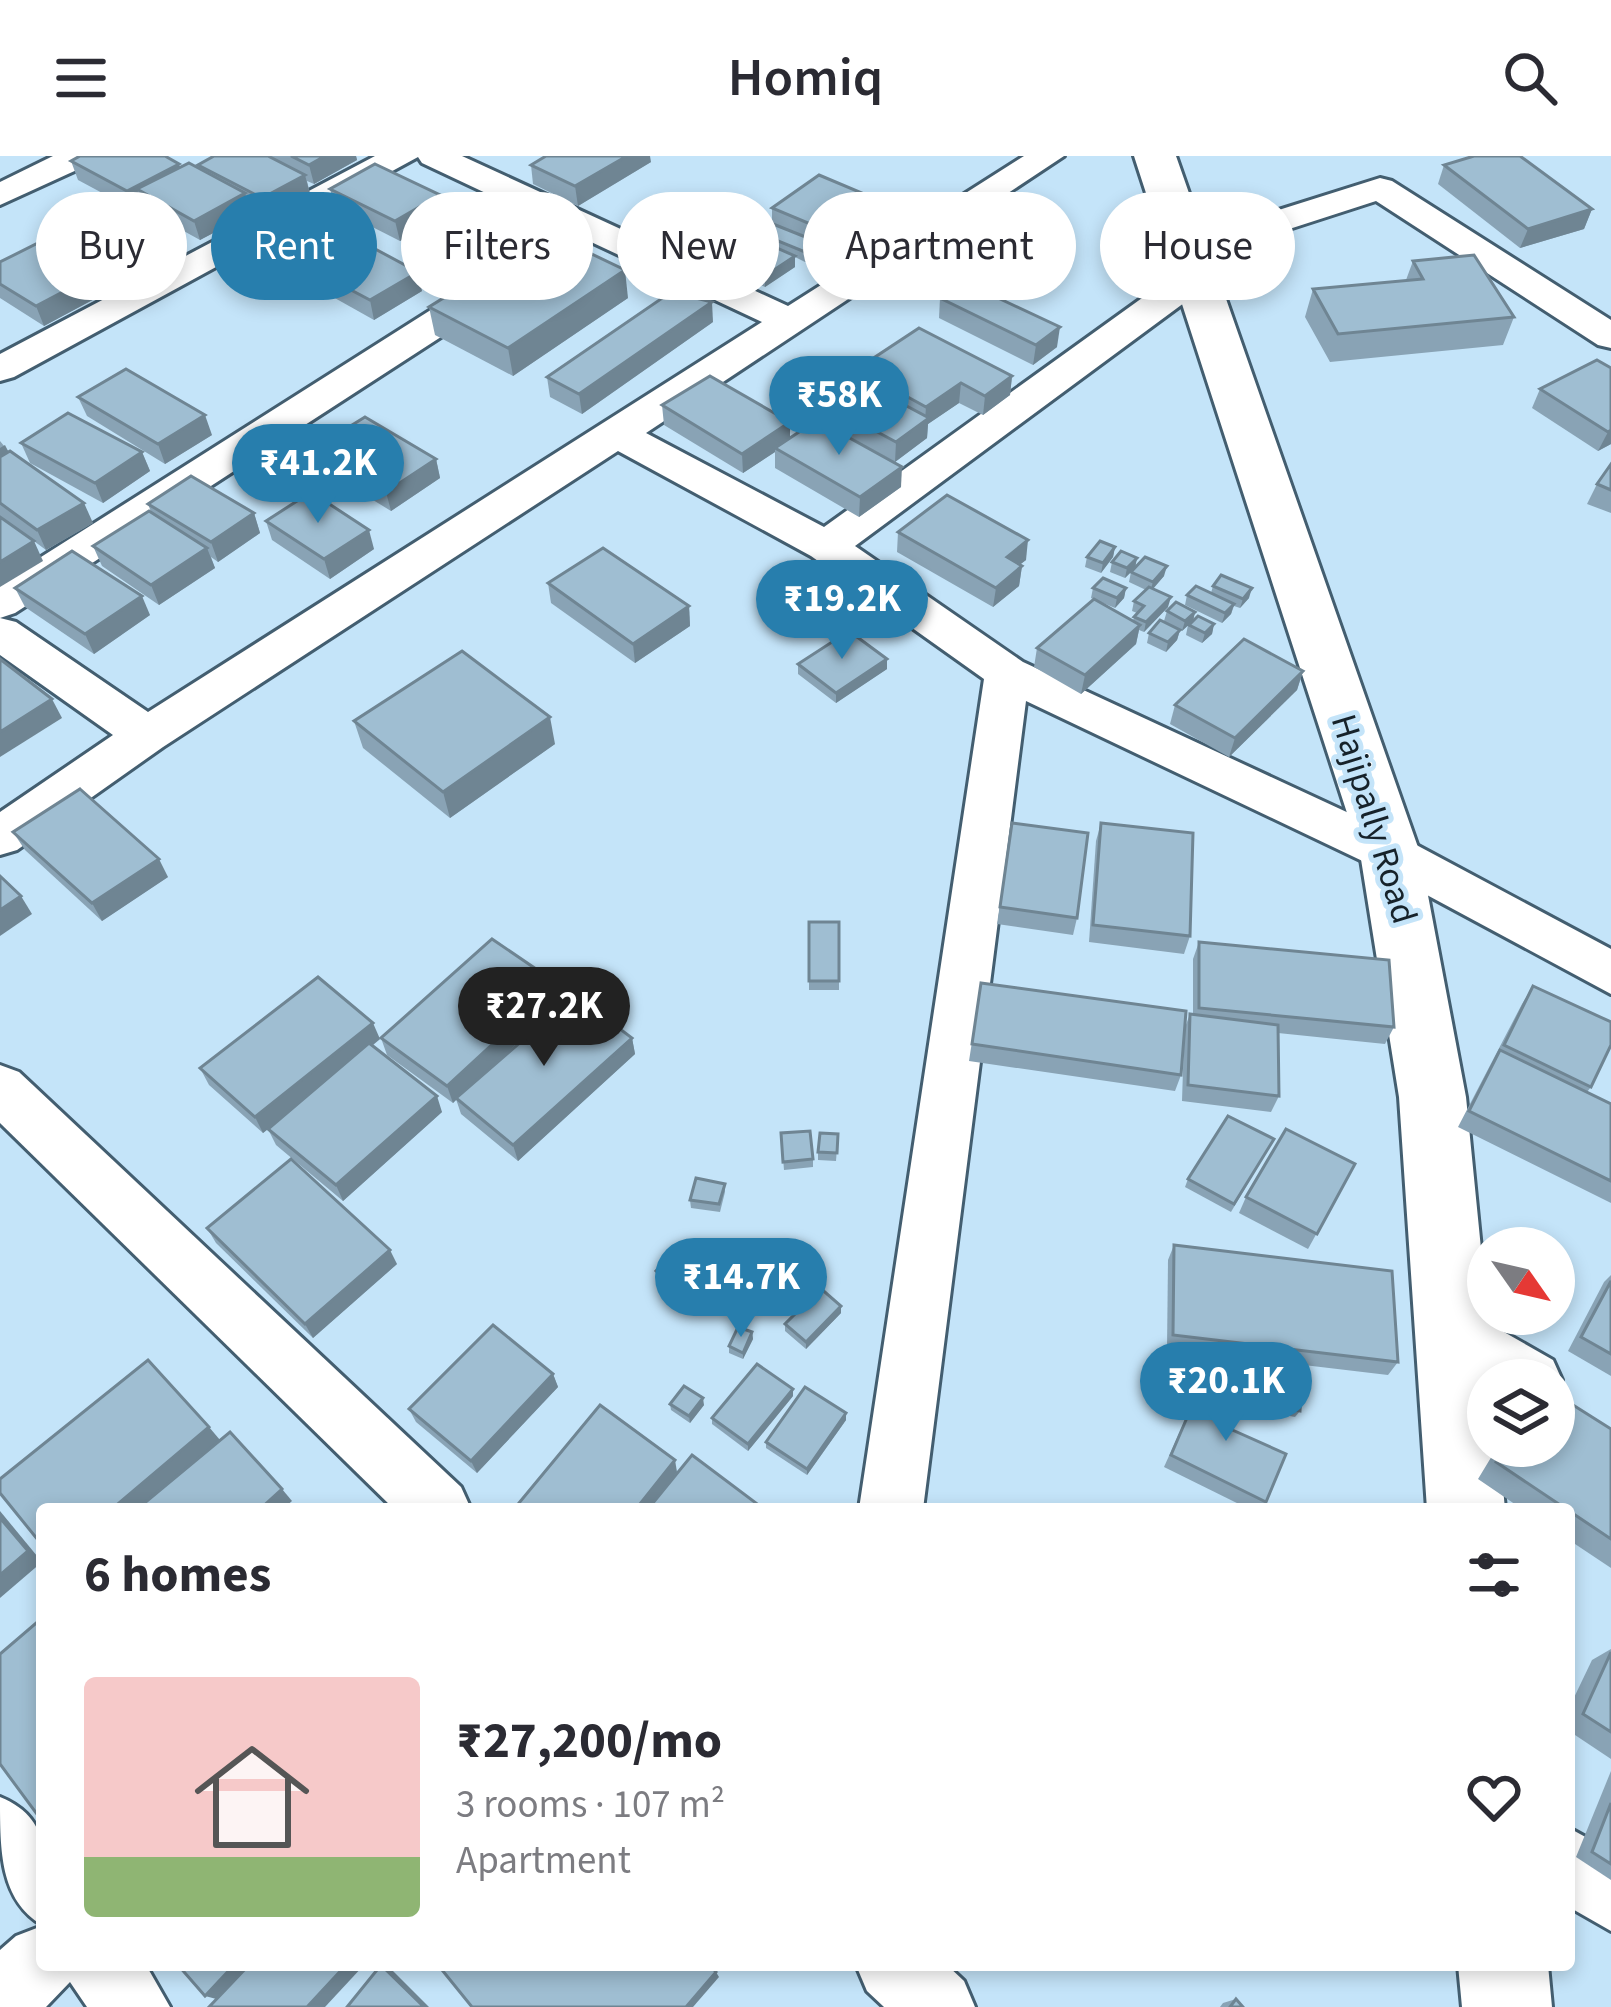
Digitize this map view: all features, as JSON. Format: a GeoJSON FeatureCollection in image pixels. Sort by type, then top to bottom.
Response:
{"type":"FeatureCollection","features":[{"type":"Feature","properties":{"kind":"street"},"geometry":{"type":"LineString","coordinates":[[0,195],[80,156]]}},
{"type":"Feature","properties":{"kind":"street"},"geometry":{"type":"LineString","coordinates":[[0,370],[401,156]]}},
{"type":"Feature","properties":{"kind":"street"},"geometry":{"type":"LineString","coordinates":[[434,156],[511,192]]}},
{"type":"Feature","properties":{"kind":"street"},"geometry":{"type":"LineString","coordinates":[[0,837],[147,735],[1047,156]]}},
{"type":"Feature","properties":{"kind":"street","name":"Hajipally Road"},"geometry":{"type":"LineString","coordinates":[[1155,156],[1167,192]]}},
{"type":"Feature","properties":{"kind":"street"},"geometry":{"type":"LineString","coordinates":[[1295,222],[1380,188],[1603,324]]}},
{"type":"Feature","properties":{"kind":"street"},"geometry":{"type":"LineString","coordinates":[[593,230],[792,322]]}},
{"type":"Feature","properties":{"kind":"street"},"geometry":{"type":"LineString","coordinates":[[0,603],[472,300]]}},
{"type":"Feature","properties":{"kind":"street"},"geometry":{"type":"LineString","coordinates":[[826,546],[1144,300]]}},
{"type":"Feature","properties":{"kind":"street","name":"Hajipally Road"},"geometry":{"type":"LineString","coordinates":[[1202,300],[1390,853],[1409,933],[1447,1212],[1466,1503]]}},
{"type":"Feature","properties":{"kind":"street"},"geometry":{"type":"LineString","coordinates":[[619,435],[826,546],[1007,673],[1390,853],[1611,973]]}},
{"type":"Feature","properties":{"kind":"street"},"geometry":{"type":"LineString","coordinates":[[0,633],[147,735]]}},
{"type":"Feature","properties":{"kind":"street"},"geometry":{"type":"LineString","coordinates":[[892,1503],[1007,673]]}},
{"type":"Feature","properties":{"kind":"street"},"geometry":{"type":"LineString","coordinates":[[0,1088],[429,1503]]}},
{"type":"Feature","properties":{"kind":"street"},"geometry":{"type":"LineString","coordinates":[[1453,1330],[1498,1359]]}},
{"type":"Feature","properties":{"kind":"street"},"geometry":{"type":"LineString","coordinates":[[0,1832],[36,1881]]}},
{"type":"Feature","properties":{"kind":"street"},"geometry":{"type":"LineString","coordinates":[[1575,1868],[1611,1895]]}},
{"type":"Feature","properties":{"kind":"street"},"geometry":{"type":"LineString","coordinates":[[0,1998],[36,1966]]}},
{"type":"Feature","properties":{"kind":"street"},"geometry":{"type":"LineString","coordinates":[[105,1971],[133,2007]]}},
{"type":"Feature","properties":{"kind":"street"},"geometry":{"type":"LineString","coordinates":[[899,1971],[938,2007]]}},
{"type":"Feature","properties":{"kind":"street"},"geometry":{"type":"LineString","coordinates":[[1504,1971],[1507,2007]]}},
{"type":"Feature","properties":{"kind":"building"},"geometry":{"type":"Polygon","coordinates":[[[80,156],[165,156],[179,164],[127,191],[71,161],[80,156]]]}},
{"type":"Feature","properties":{"kind":"building"},"geometry":{"type":"Polygon","coordinates":[[[214,156],[268,156],[305,175],[273,192],[250,192],[198,165],[214,156]]]}},
{"type":"Feature","properties":{"kind":"building"},"geometry":{"type":"Polygon","coordinates":[[[291,156],[325,156],[309,165],[291,156]]]}},
{"type":"Feature","properties":{"kind":"building"},"geometry":{"type":"Polygon","coordinates":[[[546,156],[627,156],[575,186],[531,165],[546,156]]]}},
{"type":"Feature","properties":{"kind":"building"},"geometry":{"type":"Polygon","coordinates":[[[1474,156],[1520,156],[1592,209],[1528,229],[1444,165],[1474,156]]]}},
{"type":"Feature","properties":{"kind":"building"},"geometry":{"type":"Polygon","coordinates":[[[189,163],[243,192],[211,192],[211,212],[194,221],[187,217],[187,192],[137,189],[189,163]]]}},
{"type":"Feature","properties":{"kind":"building"},"geometry":{"type":"Polygon","coordinates":[[[375,164],[434,192],[401,192],[401,218],[395,221],[377,212],[377,192],[330,189],[375,164]]]}},
{"type":"Feature","properties":{"kind":"building"},"geometry":{"type":"Polygon","coordinates":[[[819,175],[860,192],[803,192],[803,221],[779,211],[779,203],[819,175]]]}},
{"type":"Feature","properties":{"kind":"building"},"geometry":{"type":"Polygon","coordinates":[[[779,226],[803,236],[803,251],[779,241],[779,226]]]}},
{"type":"Feature","properties":{"kind":"building"},"geometry":{"type":"Polygon","coordinates":[[[36,244],[36,300],[47,300],[36,306],[0,284],[0,262],[36,244]]]}},
{"type":"Feature","properties":{"kind":"building"},"geometry":{"type":"Polygon","coordinates":[[[779,249],[795,256],[779,267],[779,249]]]}},
{"type":"Feature","properties":{"kind":"building"},"geometry":{"type":"Polygon","coordinates":[[[377,250],[401,263],[401,282],[377,296],[377,250]]]}},
{"type":"Feature","properties":{"kind":"building"},"geometry":{"type":"Polygon","coordinates":[[[593,255],[617,266],[617,275],[593,291],[593,255]]]}},
{"type":"Feature","properties":{"kind":"building"},"geometry":{"type":"Polygon","coordinates":[[[1474,255],[1514,317],[1338,334],[1313,289],[1423,279],[1413,261],[1474,255]]]}},
{"type":"Feature","properties":{"kind":"building"},"geometry":{"type":"Polygon","coordinates":[[[440,300],[580,300],[508,348],[429,307],[440,300]]]}},
{"type":"Feature","properties":{"kind":"building"},"geometry":{"type":"Polygon","coordinates":[[[659,300],[712,302],[579,394],[547,377],[659,300]]]}},
{"type":"Feature","properties":{"kind":"building"},"geometry":{"type":"Polygon","coordinates":[[[944,300],[1002,300],[1060,327],[1036,345],[944,300]]]}},
{"type":"Feature","properties":{"kind":"building"},"geometry":{"type":"Polygon","coordinates":[[[919,328],[1012,376],[985,396],[961,383],[926,407],[857,369],[919,328]]]}},
{"type":"Feature","properties":{"kind":"building"},"geometry":{"type":"Polygon","coordinates":[[[1597,360],[1611,368],[1608,432],[1540,389],[1597,360]]]}},
{"type":"Feature","properties":{"kind":"building"},"geometry":{"type":"Polygon","coordinates":[[[126,369],[205,415],[158,444],[78,397],[126,369]]]}},
{"type":"Feature","properties":{"kind":"building"},"geometry":{"type":"Polygon","coordinates":[[[843,372],[929,418],[896,442],[809,395],[843,372]]]}},
{"type":"Feature","properties":{"kind":"building"},"geometry":{"type":"Polygon","coordinates":[[[710,376],[790,422],[742,454],[662,405],[710,376]]]}},
{"type":"Feature","properties":{"kind":"building"},"geometry":{"type":"Polygon","coordinates":[[[68,413],[142,452],[95,483],[21,443],[68,413]]]}},
{"type":"Feature","properties":{"kind":"building"},"geometry":{"type":"Polygon","coordinates":[[[365,417],[436,459],[386,492],[315,448],[365,417]]]}},
{"type":"Feature","properties":{"kind":"building"},"geometry":{"type":"Polygon","coordinates":[[[817,420],[902,467],[860,497],[775,448],[817,420]]]}},
{"type":"Feature","properties":{"kind":"building"},"geometry":{"type":"Polygon","coordinates":[[[10,451],[84,503],[37,530],[0,503],[0,457],[10,451]]]}},
{"type":"Feature","properties":{"kind":"building"},"geometry":{"type":"Polygon","coordinates":[[[1611,464],[1611,490],[1597,484],[1611,464]]]}},
{"type":"Feature","properties":{"kind":"building"},"geometry":{"type":"Polygon","coordinates":[[[191,476],[254,513],[211,542],[148,504],[191,476]]]}},
{"type":"Feature","properties":{"kind":"building"},"geometry":{"type":"Polygon","coordinates":[[[311,492],[369,530],[324,559],[266,521],[311,492]]]}},
{"type":"Feature","properties":{"kind":"building"},"geometry":{"type":"Polygon","coordinates":[[[947,495],[1028,540],[1007,557],[1022,566],[996,588],[898,532],[947,495]]]}},
{"type":"Feature","properties":{"kind":"building"},"geometry":{"type":"Polygon","coordinates":[[[149,511],[207,548],[151,585],[93,546],[149,511]]]}},
{"type":"Feature","properties":{"kind":"building"},"geometry":{"type":"Polygon","coordinates":[[[0,517],[34,541],[0,562],[0,517]]]}},
{"type":"Feature","properties":{"kind":"building"},"geometry":{"type":"Polygon","coordinates":[[[1100,541],[1115,547],[1103,563],[1087,557],[1100,541]]]}},
{"type":"Feature","properties":{"kind":"building"},"geometry":{"type":"Polygon","coordinates":[[[603,548],[689,606],[633,644],[548,583],[603,548]]]}},
{"type":"Feature","properties":{"kind":"building"},"geometry":{"type":"Polygon","coordinates":[[[72,551],[142,596],[85,634],[15,588],[72,551]]]}},
{"type":"Feature","properties":{"kind":"building"},"geometry":{"type":"Polygon","coordinates":[[[1121,551],[1137,558],[1127,568],[1112,562],[1121,551]]]}},
{"type":"Feature","properties":{"kind":"building"},"geometry":{"type":"Polygon","coordinates":[[[1145,557],[1167,566],[1153,582],[1131,572],[1145,557]]]}},
{"type":"Feature","properties":{"kind":"building"},"geometry":{"type":"Polygon","coordinates":[[[1221,575],[1252,588],[1243,599],[1213,586],[1221,575]]]}},
{"type":"Feature","properties":{"kind":"building"},"geometry":{"type":"Polygon","coordinates":[[[1103,578],[1126,588],[1117,598],[1093,588],[1103,578]]]}},
{"type":"Feature","properties":{"kind":"building"},"geometry":{"type":"Polygon","coordinates":[[[1196,586],[1234,604],[1225,613],[1187,595],[1196,586]]]}},
{"type":"Feature","properties":{"kind":"building"},"geometry":{"type":"Polygon","coordinates":[[[1149,587],[1171,597],[1146,622],[1134,617],[1144,606],[1134,601],[1149,587]]]}},
{"type":"Feature","properties":{"kind":"building"},"geometry":{"type":"Polygon","coordinates":[[[1094,599],[1140,625],[1085,675],[1037,648],[1094,599]]]}},
{"type":"Feature","properties":{"kind":"building"},"geometry":{"type":"Polygon","coordinates":[[[1176,602],[1195,612],[1185,621],[1167,611],[1176,602]]]}},
{"type":"Feature","properties":{"kind":"building"},"geometry":{"type":"Polygon","coordinates":[[[1198,616],[1214,624],[1205,633],[1189,625],[1198,616]]]}},
{"type":"Feature","properties":{"kind":"building"},"geometry":{"type":"Polygon","coordinates":[[[1160,620],[1180,630],[1168,642],[1149,633],[1160,620]]]}},
{"type":"Feature","properties":{"kind":"building"},"geometry":{"type":"Polygon","coordinates":[[[849,631],[887,659],[836,693],[798,664],[849,631]]]}},
{"type":"Feature","properties":{"kind":"building"},"geometry":{"type":"Polygon","coordinates":[[[1244,639],[1303,671],[1235,738],[1175,705],[1244,639]]]}},
{"type":"Feature","properties":{"kind":"building"},"geometry":{"type":"Polygon","coordinates":[[[462,651],[550,717],[443,792],[354,721],[462,651]]]}},
{"type":"Feature","properties":{"kind":"building"},"geometry":{"type":"Polygon","coordinates":[[[0,659],[52,699],[0,732],[0,659]]]}},
{"type":"Feature","properties":{"kind":"building"},"geometry":{"type":"Polygon","coordinates":[[[80,789],[159,859],[92,903],[13,832],[80,789]]]}},
{"type":"Feature","properties":{"kind":"building"},"geometry":{"type":"Polygon","coordinates":[[[1012,823],[1088,833],[1077,918],[1000,907],[1012,823]]]}},
{"type":"Feature","properties":{"kind":"building"},"geometry":{"type":"Polygon","coordinates":[[[1101,823],[1193,833],[1190,936],[1093,925],[1101,823]]]}},
{"type":"Feature","properties":{"kind":"building"},"geometry":{"type":"Polygon","coordinates":[[[0,876],[21,896],[0,910],[0,876]]]}},
{"type":"Feature","properties":{"kind":"building"},"geometry":{"type":"Polygon","coordinates":[[[809,922],[839,922],[839,981],[809,981],[809,922]]]}},
{"type":"Feature","properties":{"kind":"building"},"geometry":{"type":"Polygon","coordinates":[[[492,939],[558,984],[447,1086],[381,1038],[492,939]]]}},
{"type":"Feature","properties":{"kind":"building"},"geometry":{"type":"Polygon","coordinates":[[[1199,942],[1389,960],[1394,1027],[1199,1008],[1199,942]]]}},
{"type":"Feature","properties":{"kind":"building"},"geometry":{"type":"Polygon","coordinates":[[[318,977],[373,1023],[255,1117],[200,1068],[318,977]]]}},
{"type":"Feature","properties":{"kind":"building"},"geometry":{"type":"Polygon","coordinates":[[[981,983],[1186,1011],[1181,1075],[972,1044],[981,983]]]}},
{"type":"Feature","properties":{"kind":"building"},"geometry":{"type":"Polygon","coordinates":[[[1533,986],[1611,1022],[1611,1045],[1591,1087],[1504,1045],[1533,986]]]}},
{"type":"Feature","properties":{"kind":"building"},"geometry":{"type":"Polygon","coordinates":[[[575,995],[632,1038],[513,1145],[456,1098],[575,995]]]}},
{"type":"Feature","properties":{"kind":"building"},"geometry":{"type":"Polygon","coordinates":[[[1190,1014],[1278,1025],[1279,1096],[1188,1085],[1190,1014]]]}},
{"type":"Feature","properties":{"kind":"building"},"geometry":{"type":"Polygon","coordinates":[[[369,1043],[437,1096],[336,1185],[268,1129],[369,1043]]]}},
{"type":"Feature","properties":{"kind":"building"},"geometry":{"type":"Polygon","coordinates":[[[1500,1050],[1611,1104],[1611,1181],[1469,1111],[1500,1050]]]}},
{"type":"Feature","properties":{"kind":"building"},"geometry":{"type":"Polygon","coordinates":[[[1228,1116],[1274,1139],[1234,1204],[1188,1179],[1228,1116]]]}},
{"type":"Feature","properties":{"kind":"building"},"geometry":{"type":"Polygon","coordinates":[[[1286,1129],[1355,1164],[1317,1234],[1246,1197],[1286,1129]]]}},
{"type":"Feature","properties":{"kind":"building"},"geometry":{"type":"Polygon","coordinates":[[[810,1131],[813,1159],[783,1162],[781,1133],[810,1131]]]}},
{"type":"Feature","properties":{"kind":"building"},"geometry":{"type":"Polygon","coordinates":[[[820,1133],[838,1134],[837,1153],[818,1152],[820,1133]]]}},
{"type":"Feature","properties":{"kind":"building"},"geometry":{"type":"Polygon","coordinates":[[[291,1159],[390,1250],[305,1324],[207,1228],[291,1159]]]}},
{"type":"Feature","properties":{"kind":"building"},"geometry":{"type":"Polygon","coordinates":[[[696,1178],[725,1184],[719,1204],[690,1200],[696,1178]]]}},
{"type":"Feature","properties":{"kind":"building"},"geometry":{"type":"Polygon","coordinates":[[[1174,1245],[1392,1271],[1398,1362],[1173,1335],[1174,1245]]]}},
{"type":"Feature","properties":{"kind":"building"},"geometry":{"type":"Polygon","coordinates":[[[677,1249],[702,1267],[678,1290],[656,1271],[677,1249]]]}},
{"type":"Feature","properties":{"kind":"building"},"geometry":{"type":"Polygon","coordinates":[[[811,1280],[841,1306],[806,1342],[785,1324],[806,1303],[796,1295],[811,1280]]]}},
{"type":"Feature","properties":{"kind":"building"},"geometry":{"type":"Polygon","coordinates":[[[1611,1281],[1611,1354],[1581,1337],[1611,1281]]]}},
{"type":"Feature","properties":{"kind":"building"},"geometry":{"type":"Polygon","coordinates":[[[493,1325],[553,1374],[471,1461],[409,1409],[493,1325]]]}},
{"type":"Feature","properties":{"kind":"building"},"geometry":{"type":"Polygon","coordinates":[[[738,1327],[752,1332],[743,1353],[729,1346],[738,1327]]]}},
{"type":"Feature","properties":{"kind":"building"},"geometry":{"type":"Polygon","coordinates":[[[148,1360],[209,1427],[119,1503],[36,1503],[36,1538],[0,1493],[0,1479],[148,1360]]]}},
{"type":"Feature","properties":{"kind":"building"},"geometry":{"type":"Polygon","coordinates":[[[757,1364],[793,1389],[748,1444],[712,1418],[757,1364]]]}},
{"type":"Feature","properties":{"kind":"building"},"geometry":{"type":"Polygon","coordinates":[[[1303,1367],[1300,1411],[1267,1405],[1271,1368],[1303,1367]]]}},
{"type":"Feature","properties":{"kind":"building"},"geometry":{"type":"Polygon","coordinates":[[[1204,1378],[1241,1396],[1228,1428],[1286,1454],[1266,1502],[1171,1455],[1204,1378]]]}},
{"type":"Feature","properties":{"kind":"building"},"geometry":{"type":"Polygon","coordinates":[[[684,1386],[703,1398],[689,1416],[670,1404],[684,1386]]]}},
{"type":"Feature","properties":{"kind":"building"},"geometry":{"type":"Polygon","coordinates":[[[805,1387],[846,1413],[807,1469],[766,1442],[805,1387]]]}},
{"type":"Feature","properties":{"kind":"building"},"geometry":{"type":"Polygon","coordinates":[[[600,1405],[675,1460],[641,1503],[519,1503],[600,1405]]]}},
{"type":"Feature","properties":{"kind":"building"},"geometry":{"type":"Polygon","coordinates":[[[1575,1406],[1611,1429],[1611,1539],[1575,1515],[1575,1503],[1557,1503],[1503,1467],[1575,1467],[1575,1406]]]}},
{"type":"Feature","properties":{"kind":"building"},"geometry":{"type":"Polygon","coordinates":[[[230,1432],[282,1489],[267,1503],[144,1503],[230,1432]]]}},
{"type":"Feature","properties":{"kind":"building"},"geometry":{"type":"Polygon","coordinates":[[[692,1455],[756,1503],[653,1503],[692,1455]]]}},
{"type":"Feature","properties":{"kind":"building"},"geometry":{"type":"Polygon","coordinates":[[[0,1518],[28,1551],[0,1575],[0,1518]]]}},
{"type":"Feature","properties":{"kind":"building"},"geometry":{"type":"Polygon","coordinates":[[[36,1623],[36,1813],[0,1764],[0,1654],[36,1623]]]}},
{"type":"Feature","properties":{"kind":"building"},"geometry":{"type":"Polygon","coordinates":[[[1611,1652],[1611,1732],[1583,1714],[1611,1652]]]}},
{"type":"Feature","properties":{"kind":"building"},"geometry":{"type":"Polygon","coordinates":[[[1611,1803],[1611,1864],[1592,1852],[1611,1803]]]}},
{"type":"Feature","properties":{"kind":"building"},"geometry":{"type":"Polygon","coordinates":[[[183,1971],[228,1971],[205,1996],[183,1971]]]}},
{"type":"Feature","properties":{"kind":"building"},"geometry":{"type":"Polygon","coordinates":[[[243,1971],[340,1971],[307,2007],[209,2007],[243,1971]]]}},
{"type":"Feature","properties":{"kind":"building"},"geometry":{"type":"Polygon","coordinates":[[[376,1971],[387,1971],[424,2007],[347,2007],[376,1971]]]}},
{"type":"Feature","properties":{"kind":"building"},"geometry":{"type":"Polygon","coordinates":[[[443,1971],[716,1972],[686,2007],[472,2007],[443,1971]]]}}]}
